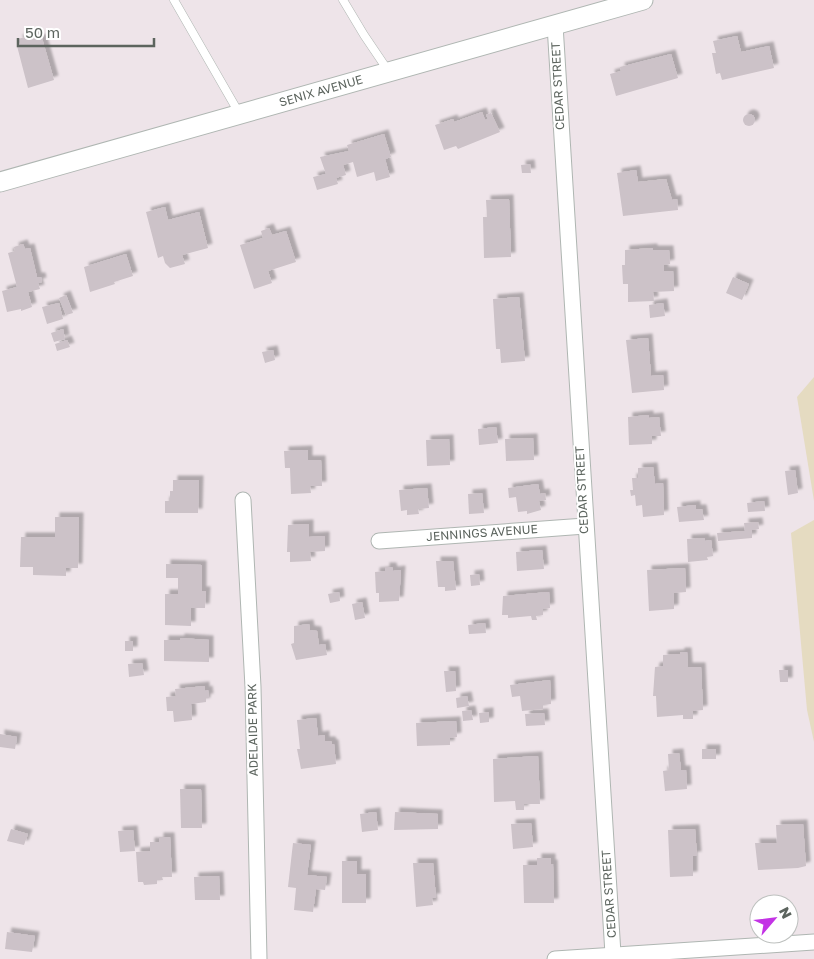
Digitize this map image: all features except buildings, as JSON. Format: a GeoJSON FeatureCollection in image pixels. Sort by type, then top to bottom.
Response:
{"type":"FeatureCollection","features":[{"type":"Feature","properties":{"kind":"street","name":"SENIX AVENUE"},"geometry":{"type":"LineString","coordinates":[[0,182],[643,0]]}},
{"type":"Feature","properties":{"kind":"street","name":"CEDAR STREET"},"geometry":{"type":"LineString","coordinates":[[554,25],[584,526],[613,954]]}},
{"type":"Feature","properties":{"kind":"street","name":"ADELAIDE PARK"},"geometry":{"type":"LineString","coordinates":[[243,500],[253,687],[258,959]]}},
{"type":"Feature","properties":{"kind":"street","name":"JENNINGS AVENUE"},"geometry":{"type":"LineString","coordinates":[[379,540],[584,526]]}},
{"type":"Feature","properties":{"kind":"street"},"geometry":{"type":"LineString","coordinates":[[555,959],[613,954],[663,956],[814,942]]}},
{"type":"Feature","properties":{"kind":"lane"},"geometry":{"type":"LineString","coordinates":[[174,0],[240,114]]}},
{"type":"Feature","properties":{"kind":"lane"},"geometry":{"type":"LineString","coordinates":[[343,0],[389,72]]}},
{"type":"Feature","properties":{"kind":"shaded area"},"geometry":{"type":"Polygon","coordinates":[[[814,377],[814,501],[797,397],[814,377]]]}},
{"type":"Feature","properties":{"kind":"shaded area"},"geometry":{"type":"Polygon","coordinates":[[[814,520],[814,742],[807,710],[791,533],[814,520]]]}}]}
